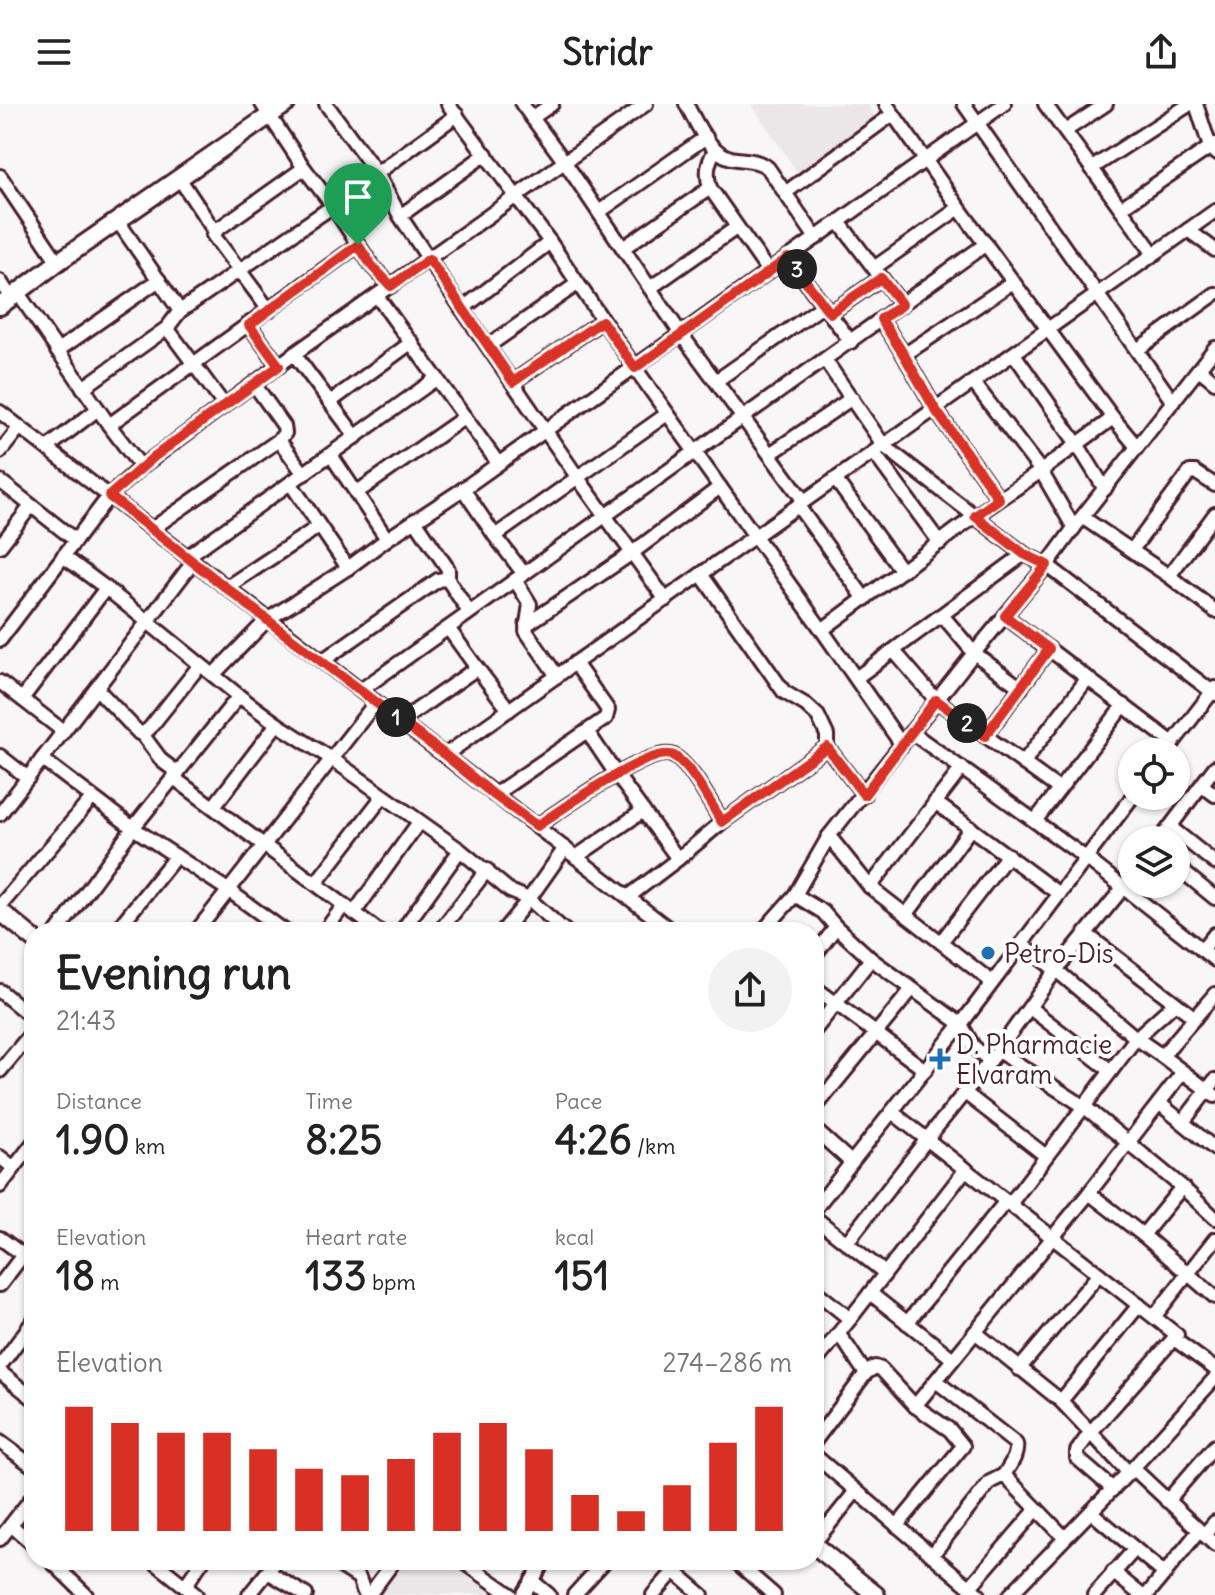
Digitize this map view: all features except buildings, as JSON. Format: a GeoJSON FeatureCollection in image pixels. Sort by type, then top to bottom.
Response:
{"type":"FeatureCollection","features":[{"type":"Feature","properties":{"kind":"street"},"geometry":{"type":"LineString","coordinates":[[10,299],[179,178],[266,110],[286,104]]}},
{"type":"Feature","properties":{"kind":"street"},"geometry":{"type":"LineString","coordinates":[[326,104],[377,173],[400,216],[462,309],[666,600]]}},
{"type":"Feature","properties":{"kind":"street"},"geometry":{"type":"LineString","coordinates":[[448,104],[550,242],[667,414],[902,745]]}},
{"type":"Feature","properties":{"kind":"street"},"geometry":{"type":"LineString","coordinates":[[522,104],[681,334],[770,454],[865,599]]}},
{"type":"Feature","properties":{"kind":"street"},"geometry":{"type":"LineString","coordinates":[[532,118],[552,104]]}},
{"type":"Feature","properties":{"kind":"street"},"geometry":{"type":"LineString","coordinates":[[1,636],[109,496],[141,467],[294,354],[646,104]]}},
{"type":"Feature","properties":{"kind":"street"},"geometry":{"type":"LineString","coordinates":[[686,104],[715,150],[728,157],[763,163],[768,168],[816,238]]}},
{"type":"Feature","properties":{"kind":"street"},"geometry":{"type":"LineString","coordinates":[[964,104],[1173,402]]}},
{"type":"Feature","properties":{"kind":"street"},"geometry":{"type":"LineString","coordinates":[[213,675],[267,620],[463,489],[1004,104]]}},
{"type":"Feature","properties":{"kind":"street"},"geometry":{"type":"LineString","coordinates":[[1045,104],[1154,254]]}},
{"type":"Feature","properties":{"kind":"street"},"geometry":{"type":"LineString","coordinates":[[1065,131],[1106,104]]}},
{"type":"Feature","properties":{"kind":"street"},"geometry":{"type":"LineString","coordinates":[[1092,168],[1190,104]]}},
{"type":"Feature","properties":{"kind":"street"},"geometry":{"type":"LineString","coordinates":[[1121,208],[1213,148],[1196,104]]}},
{"type":"Feature","properties":{"kind":"street"},"geometry":{"type":"LineString","coordinates":[[785,193],[890,109],[1013,282],[1137,447]]}},
{"type":"Feature","properties":{"kind":"street"},"geometry":{"type":"LineString","coordinates":[[266,110],[372,266],[391,286]]}},
{"type":"Feature","properties":{"kind":"street"},"geometry":{"type":"LineString","coordinates":[[377,173],[457,115]]}},
{"type":"Feature","properties":{"kind":"street"},"geometry":{"type":"LineString","coordinates":[[599,212],[706,137]]}},
{"type":"Feature","properties":{"kind":"street"},"geometry":{"type":"LineString","coordinates":[[715,150],[707,167],[710,188],[768,271]]}},
{"type":"Feature","properties":{"kind":"street"},"geometry":{"type":"LineString","coordinates":[[400,216],[486,154]]}},
{"type":"Feature","properties":{"kind":"street"},"geometry":{"type":"LineString","coordinates":[[215,232],[304,168]]}},
{"type":"Feature","properties":{"kind":"street"},"geometry":{"type":"LineString","coordinates":[[0,176],[58,262]]}},
{"type":"Feature","properties":{"kind":"street"},"geometry":{"type":"LineString","coordinates":[[179,178],[215,232],[214,238],[269,310]]}},
{"type":"Feature","properties":{"kind":"street"},"geometry":{"type":"LineString","coordinates":[[623,248],[710,188]]}},
{"type":"Feature","properties":{"kind":"street"},"geometry":{"type":"LineString","coordinates":[[83,388],[167,328],[180,311],[333,206]]}},
{"type":"Feature","properties":{"kind":"street"},"geometry":{"type":"LineString","coordinates":[[716,381],[878,273],[959,208]]}},
{"type":"Feature","properties":{"kind":"street"},"geometry":{"type":"LineString","coordinates":[[445,755],[1215,211]]}},
{"type":"Feature","properties":{"kind":"street"},"geometry":{"type":"LineString","coordinates":[[117,220],[180,311]]}},
{"type":"Feature","properties":{"kind":"street"},"geometry":{"type":"LineString","coordinates":[[839,222],[902,305]]}},
{"type":"Feature","properties":{"kind":"street"},"geometry":{"type":"LineString","coordinates":[[650,288],[736,228]]}},
{"type":"Feature","properties":{"kind":"street"},"geometry":{"type":"LineString","coordinates":[[1188,230],[1215,250]]}},
{"type":"Feature","properties":{"kind":"street"},"geometry":{"type":"LineString","coordinates":[[462,309],[550,242]]}},
{"type":"Feature","properties":{"kind":"street"},"geometry":{"type":"LineString","coordinates":[[361,690],[986,244]]}},
{"type":"Feature","properties":{"kind":"street"},"geometry":{"type":"LineString","coordinates":[[109,425],[358,245]]}},
{"type":"Feature","properties":{"kind":"street"},"geometry":{"type":"LineString","coordinates":[[788,258],[851,342]]}},
{"type":"Feature","properties":{"kind":"street"},"geometry":{"type":"LineString","coordinates":[[57,351],[159,280]]}},
{"type":"Feature","properties":{"kind":"street"},"geometry":{"type":"LineString","coordinates":[[0,281],[10,299],[57,351],[141,467]]}},
{"type":"Feature","properties":{"kind":"street"},"geometry":{"type":"LineString","coordinates":[[904,355],[1013,282]]}},
{"type":"Feature","properties":{"kind":"street"},"geometry":{"type":"LineString","coordinates":[[488,346],[577,284]]}},
{"type":"Feature","properties":{"kind":"street"},"geometry":{"type":"LineString","coordinates":[[1137,350],[1215,294]]}},
{"type":"Feature","properties":{"kind":"street"},"geometry":{"type":"LineString","coordinates":[[377,296],[498,463]]}},
{"type":"Feature","properties":{"kind":"street"},"geometry":{"type":"LineString","coordinates":[[881,319],[935,409],[999,499]]}},
{"type":"Feature","properties":{"kind":"street"},"geometry":{"type":"LineString","coordinates":[[513,382],[602,321]]}},
{"type":"Feature","properties":{"kind":"street"},"geometry":{"type":"LineString","coordinates":[[249,325],[279,366]]}},
{"type":"Feature","properties":{"kind":"street"},"geometry":{"type":"LineString","coordinates":[[167,328],[224,405]]}},
{"type":"Feature","properties":{"kind":"street"},"geometry":{"type":"LineString","coordinates":[[330,402],[412,342]]}},
{"type":"Feature","properties":{"kind":"street"},"geometry":{"type":"LineString","coordinates":[[771,922],[795,895],[829,836],[1047,565],[1215,348]]}},
{"type":"Feature","properties":{"kind":"street"},"geometry":{"type":"LineString","coordinates":[[294,354],[356,437]]}},
{"type":"Feature","properties":{"kind":"street"},"geometry":{"type":"LineString","coordinates":[[1014,354],[1105,489]]}},
{"type":"Feature","properties":{"kind":"street"},"geometry":{"type":"LineString","coordinates":[[825,360],[852,398],[879,450],[940,543]]}},
{"type":"Feature","properties":{"kind":"street"},"geometry":{"type":"LineString","coordinates":[[1199,369],[1215,382]]}},
{"type":"Feature","properties":{"kind":"street"},"geometry":{"type":"LineString","coordinates":[[0,814],[97,689],[191,559],[437,378]]}},
{"type":"Feature","properties":{"kind":"street"},"geometry":{"type":"LineString","coordinates":[[973,382],[1078,522],[1132,550],[1210,608],[1215,591]]}},
{"type":"Feature","properties":{"kind":"street"},"geometry":{"type":"LineString","coordinates":[[152,529],[285,433],[284,426],[254,384]]}},
{"type":"Feature","properties":{"kind":"street"},"geometry":{"type":"LineString","coordinates":[[770,454],[852,398]]}},
{"type":"Feature","properties":{"kind":"street"},"geometry":{"type":"LineString","coordinates":[[47,448],[98,409]]}},
{"type":"Feature","properties":{"kind":"street"},"geometry":{"type":"LineString","coordinates":[[0,412],[660,922]]}},
{"type":"Feature","properties":{"kind":"street"},"geometry":{"type":"LineString","coordinates":[[495,536],[667,414]]}},
{"type":"Feature","properties":{"kind":"street"},"geometry":{"type":"LineString","coordinates":[[356,493],[465,417]]}},
{"type":"Feature","properties":{"kind":"street"},"geometry":{"type":"LineString","coordinates":[[822,630],[1113,418]]}},
{"type":"Feature","properties":{"kind":"street"},"geometry":{"type":"LineString","coordinates":[[0,452],[20,427]]}},
{"type":"Feature","properties":{"kind":"street"},"geometry":{"type":"LineString","coordinates":[[279,440],[304,474]]}},
{"type":"Feature","properties":{"kind":"street"},"geometry":{"type":"LineString","coordinates":[[879,450],[1024,554],[1047,565],[1214,692],[1177,738]]}},
{"type":"Feature","properties":{"kind":"street"},"geometry":{"type":"LineString","coordinates":[[331,455],[387,539]]}},
{"type":"Feature","properties":{"kind":"street"},"geometry":{"type":"LineString","coordinates":[[1132,550],[1190,472],[1215,485]]}},
{"type":"Feature","properties":{"kind":"street"},"geometry":{"type":"LineString","coordinates":[[835,479],[902,571]]}},
{"type":"Feature","properties":{"kind":"street"},"geometry":{"type":"LineString","coordinates":[[0,481],[75,540]]}},
{"type":"Feature","properties":{"kind":"street"},"geometry":{"type":"LineString","coordinates":[[291,484],[348,568]]}},
{"type":"Feature","properties":{"kind":"street"},"geometry":{"type":"LineString","coordinates":[[526,625],[632,553],[720,487]]}},
{"type":"Feature","properties":{"kind":"street"},"geometry":{"type":"LineString","coordinates":[[463,489],[520,577],[530,604],[526,631],[557,676]]}},
{"type":"Feature","properties":{"kind":"street"},"geometry":{"type":"LineString","coordinates":[[0,546],[31,506]]}},
{"type":"Feature","properties":{"kind":"street"},"geometry":{"type":"LineString","coordinates":[[1169,576],[1215,514]]}},
{"type":"Feature","properties":{"kind":"street"},"geometry":{"type":"LineString","coordinates":[[415,520],[448,569],[448,580],[469,612]]}},
{"type":"Feature","properties":{"kind":"street"},"geometry":{"type":"LineString","coordinates":[[227,587],[318,527]]}},
{"type":"Feature","properties":{"kind":"street"},"geometry":{"type":"LineString","coordinates":[[856,678],[1024,554]]}},
{"type":"Feature","properties":{"kind":"street"},"geometry":{"type":"LineString","coordinates":[[63,556],[239,696],[460,850],[510,891],[529,899],[555,922]]}},
{"type":"Feature","properties":{"kind":"street"},"geometry":{"type":"LineString","coordinates":[[701,574],[784,692],[818,716],[827,735],[827,747],[864,795]]}},
{"type":"Feature","properties":{"kind":"street"},"geometry":{"type":"LineString","coordinates":[[322,661],[438,580],[448,580]]}},
{"type":"Feature","properties":{"kind":"street"},"geometry":{"type":"LineString","coordinates":[[22,699],[106,588]]}},
{"type":"Feature","properties":{"kind":"street"},"geometry":{"type":"LineString","coordinates":[[942,615],[974,653],[1021,688]]}},
{"type":"Feature","properties":{"kind":"street"},"geometry":{"type":"LineString","coordinates":[[1005,616],[1124,705],[1159,738]]}},
{"type":"Feature","properties":{"kind":"street"},"geometry":{"type":"LineString","coordinates":[[448,628],[509,710]]}},
{"type":"Feature","properties":{"kind":"street"},"geometry":{"type":"LineString","coordinates":[[985,736],[1049,649]]}},
{"type":"Feature","properties":{"kind":"street"},"geometry":{"type":"LineString","coordinates":[[894,651],[936,700],[1059,789]]}},
{"type":"Feature","properties":{"kind":"street"},"geometry":{"type":"LineString","coordinates":[[494,795],[606,718],[608,710],[575,663]]}},
{"type":"Feature","properties":{"kind":"street"},"geometry":{"type":"LineString","coordinates":[[142,734],[200,665]]}},
{"type":"Feature","properties":{"kind":"street"},"geometry":{"type":"LineString","coordinates":[[401,721],[477,668]]}},
{"type":"Feature","properties":{"kind":"street"},"geometry":{"type":"LineString","coordinates":[[1023,763],[1088,678]]}},
{"type":"Feature","properties":{"kind":"street"},"geometry":{"type":"LineString","coordinates":[[0,682],[63,731]]}},
{"type":"Feature","properties":{"kind":"street"},"geometry":{"type":"LineString","coordinates":[[97,689],[142,734],[176,776],[367,922]]}},
{"type":"Feature","properties":{"kind":"street"},"geometry":{"type":"LineString","coordinates":[[64,922],[133,828],[239,696]]}},
{"type":"Feature","properties":{"kind":"street"},"geometry":{"type":"LineString","coordinates":[[204,922],[376,702]]}},
{"type":"Feature","properties":{"kind":"street"},"geometry":{"type":"LineString","coordinates":[[1035,821],[1124,705]]}},
{"type":"Feature","properties":{"kind":"street"},"geometry":{"type":"LineString","coordinates":[[214,806],[277,724]]}},
{"type":"Feature","properties":{"kind":"street"},"geometry":{"type":"LineString","coordinates":[[587,731],[678,859]]}},
{"type":"Feature","properties":{"kind":"street"},"geometry":{"type":"LineString","coordinates":[[911,732],[1118,883]]}},
{"type":"Feature","properties":{"kind":"street"},"geometry":{"type":"LineString","coordinates":[[628,897],[722,822],[827,747]]}},
{"type":"Feature","properties":{"kind":"street"},"geometry":{"type":"LineString","coordinates":[[537,826],[616,774],[665,754],[671,754],[691,774],[722,822]]}},
{"type":"Feature","properties":{"kind":"street"},"geometry":{"type":"LineString","coordinates":[[0,756],[28,778]]}},
{"type":"Feature","properties":{"kind":"street"},"geometry":{"type":"LineString","coordinates":[[42,759],[133,828],[228,890],[270,922]]}},
{"type":"Feature","properties":{"kind":"street"},"geometry":{"type":"LineString","coordinates":[[1171,826],[1215,767]]}},
{"type":"Feature","properties":{"kind":"street"},"geometry":{"type":"LineString","coordinates":[[870,887],[962,768]]}},
{"type":"Feature","properties":{"kind":"street"},"geometry":{"type":"LineString","coordinates":[[1202,785],[1215,795]]}},
{"type":"Feature","properties":{"kind":"street"},"geometry":{"type":"LineString","coordinates":[[316,883],[383,796]]}},
{"type":"Feature","properties":{"kind":"street"},"geometry":{"type":"LineString","coordinates":[[24,930],[0,909],[92,798]]}},
{"type":"Feature","properties":{"kind":"street"},"geometry":{"type":"LineString","coordinates":[[935,802],[1059,894]]}},
{"type":"Feature","properties":{"kind":"street"},"geometry":{"type":"LineString","coordinates":[[824,1197],[961,1024],[1122,810]]}},
{"type":"Feature","properties":{"kind":"street"},"geometry":{"type":"LineString","coordinates":[[576,857],[643,811]]}},
{"type":"Feature","properties":{"kind":"street"},"geometry":{"type":"LineString","coordinates":[[336,922],[419,822]]}},
{"type":"Feature","properties":{"kind":"street"},"geometry":{"type":"LineString","coordinates":[[906,915],[971,828]]}},
{"type":"Feature","properties":{"kind":"street"},"geometry":{"type":"LineString","coordinates":[[829,836],[870,887],[992,982]]}},
{"type":"Feature","properties":{"kind":"street"},"geometry":{"type":"LineString","coordinates":[[1190,843],[1215,863]]}},
{"type":"Feature","properties":{"kind":"street"},"geometry":{"type":"LineString","coordinates":[[510,922],[565,848]]}},
{"type":"Feature","properties":{"kind":"street"},"geometry":{"type":"LineString","coordinates":[[408,922],[460,850]]}},
{"type":"Feature","properties":{"kind":"street"},"geometry":{"type":"LineString","coordinates":[[941,942],[1008,855]]}},
{"type":"Feature","properties":{"kind":"street"},"geometry":{"type":"LineString","coordinates":[[123,922],[176,856]]}},
{"type":"Feature","properties":{"kind":"street"},"geometry":{"type":"LineString","coordinates":[[447,922],[487,870]]}},
{"type":"Feature","properties":{"kind":"street"},"geometry":{"type":"LineString","coordinates":[[1190,877],[1215,898]]}},
{"type":"Feature","properties":{"kind":"street"},"geometry":{"type":"LineString","coordinates":[[795,895],[823,912],[871,959],[961,1024],[973,1046],[1085,1107],[1215,1218]]}},
{"type":"Feature","properties":{"kind":"street"},"geometry":{"type":"LineString","coordinates":[[847,1242],[994,1056],[1056,970],[1118,895]]}},
{"type":"Feature","properties":{"kind":"street"},"geometry":{"type":"LineString","coordinates":[[1137,898],[1215,960]]}},
{"type":"Feature","properties":{"kind":"street"},"geometry":{"type":"LineString","coordinates":[[824,943],[836,927]]}},
{"type":"Feature","properties":{"kind":"street"},"geometry":{"type":"LineString","coordinates":[[1086,934],[1195,1018]]}},
{"type":"Feature","properties":{"kind":"street"},"geometry":{"type":"LineString","coordinates":[[1202,950],[1215,934]]}},
{"type":"Feature","properties":{"kind":"street"},"geometry":{"type":"LineString","coordinates":[[1021,944],[1136,1038],[1213,1089],[1183,1122]]}},
{"type":"Feature","properties":{"kind":"street"},"geometry":{"type":"LineString","coordinates":[[824,1018],[871,959]]}},
{"type":"Feature","properties":{"kind":"street"},"geometry":{"type":"LineString","coordinates":[[824,1097],[912,989]]}},
{"type":"Feature","properties":{"kind":"street"},"geometry":{"type":"LineString","coordinates":[[0,992],[24,1011]]}},
{"type":"Feature","properties":{"kind":"street"},"geometry":{"type":"LineString","coordinates":[[824,994],[925,1070]]}},
{"type":"Feature","properties":{"kind":"street"},"geometry":{"type":"LineString","coordinates":[[1162,1056],[1215,994]]}},
{"type":"Feature","properties":{"kind":"street"},"geometry":{"type":"LineString","coordinates":[[907,1323],[1046,1156],[1136,1038],[1175,1003]]}},
{"type":"Feature","properties":{"kind":"street"},"geometry":{"type":"LineString","coordinates":[[1030,1008],[1111,1071]]}},
{"type":"Feature","properties":{"kind":"street"},"geometry":{"type":"LineString","coordinates":[[0,1071],[24,1042]]}},
{"type":"Feature","properties":{"kind":"street"},"geometry":{"type":"LineString","coordinates":[[915,1406],[1089,1193],[1183,1072]]}},
{"type":"Feature","properties":{"kind":"street"},"geometry":{"type":"LineString","coordinates":[[965,1093],[1046,1156]]}},
{"type":"Feature","properties":{"kind":"street"},"geometry":{"type":"LineString","coordinates":[[1159,1103],[1215,1149]]}},
{"type":"Feature","properties":{"kind":"street"},"geometry":{"type":"LineString","coordinates":[[892,1112],[1177,1335],[1077,1451],[1077,1458],[1113,1489]]}},
{"type":"Feature","properties":{"kind":"street"},"geometry":{"type":"LineString","coordinates":[[824,1138],[851,1162]]}},
{"type":"Feature","properties":{"kind":"street"},"geometry":{"type":"LineString","coordinates":[[0,1186],[24,1155]]}},
{"type":"Feature","properties":{"kind":"street"},"geometry":{"type":"LineString","coordinates":[[0,1157],[14,1168]]}},
{"type":"Feature","properties":{"kind":"street"},"geometry":{"type":"LineString","coordinates":[[824,1352],[966,1169]]}},
{"type":"Feature","properties":{"kind":"street"},"geometry":{"type":"LineString","coordinates":[[1143,1235],[1182,1187]]}},
{"type":"Feature","properties":{"kind":"street"},"geometry":{"type":"LineString","coordinates":[[1089,1193],[1215,1297]]}},
{"type":"Feature","properties":{"kind":"street"},"geometry":{"type":"LineString","coordinates":[[824,1225],[885,1273]]}},
{"type":"Feature","properties":{"kind":"street"},"geometry":{"type":"LineString","coordinates":[[0,1238],[23,1255],[0,1285]]}},
{"type":"Feature","properties":{"kind":"street"},"geometry":{"type":"LineString","coordinates":[[1154,1317],[1215,1239]]}},
{"type":"Feature","properties":{"kind":"street"},"geometry":{"type":"LineString","coordinates":[[1019,1369],[1099,1274]]}},
{"type":"Feature","properties":{"kind":"street"},"geometry":{"type":"LineString","coordinates":[[870,1293],[953,1359]]}},
{"type":"Feature","properties":{"kind":"street"},"geometry":{"type":"LineString","coordinates":[[824,1298],[850,1319]]}},
{"type":"Feature","properties":{"kind":"street"},"geometry":{"type":"LineString","coordinates":[[1061,1401],[1139,1305]]}},
{"type":"Feature","properties":{"kind":"street"},"geometry":{"type":"LineString","coordinates":[[975,1332],[1048,1389],[1090,1433],[1215,1545]]}},
{"type":"Feature","properties":{"kind":"street"},"geometry":{"type":"LineString","coordinates":[[0,1366],[24,1334]]}},
{"type":"Feature","properties":{"kind":"street"},"geometry":{"type":"LineString","coordinates":[[838,1334],[866,1373]]}},
{"type":"Feature","properties":{"kind":"street"},"geometry":{"type":"LineString","coordinates":[[1010,1595],[1131,1470],[1214,1370],[1174,1339]]}},
{"type":"Feature","properties":{"kind":"street"},"geometry":{"type":"LineString","coordinates":[[824,1429],[866,1373],[875,1367],[881,1369],[915,1406],[950,1430],[963,1446],[897,1526]]}},
{"type":"Feature","properties":{"kind":"street"},"geometry":{"type":"LineString","coordinates":[[0,1372],[24,1391]]}},
{"type":"Feature","properties":{"kind":"street"},"geometry":{"type":"LineString","coordinates":[[932,1555],[990,1482],[1004,1475],[1017,1450],[1016,1444],[936,1381]]}},
{"type":"Feature","properties":{"kind":"street"},"geometry":{"type":"LineString","coordinates":[[0,1442],[24,1460]]}},
{"type":"Feature","properties":{"kind":"street"},"geometry":{"type":"LineString","coordinates":[[1167,1501],[1215,1446]]}},
{"type":"Feature","properties":{"kind":"street"},"geometry":{"type":"LineString","coordinates":[[824,1464],[975,1591],[1037,1509]]}},
{"type":"Feature","properties":{"kind":"street"},"geometry":{"type":"LineString","coordinates":[[1004,1475],[1065,1538]]}},
{"type":"Feature","properties":{"kind":"street"},"geometry":{"type":"LineString","coordinates":[[824,1531],[856,1491]]}},
{"type":"Feature","properties":{"kind":"street"},"geometry":{"type":"LineString","coordinates":[[0,1539],[24,1508]]}},
{"type":"Feature","properties":{"kind":"street"},"geometry":{"type":"LineString","coordinates":[[1091,1512],[1165,1574]]}},
{"type":"Feature","properties":{"kind":"street"},"geometry":{"type":"LineString","coordinates":[[1147,1595],[1215,1522]]}},
{"type":"Feature","properties":{"kind":"street"},"geometry":{"type":"LineString","coordinates":[[11,1525],[24,1536]]}},
{"type":"Feature","properties":{"kind":"street"},"geometry":{"type":"LineString","coordinates":[[1094,1595],[1135,1549]]}},
{"type":"Feature","properties":{"kind":"street"},"geometry":{"type":"LineString","coordinates":[[824,1552],[876,1595]]}},
{"type":"Feature","properties":{"kind":"street"},"geometry":{"type":"LineString","coordinates":[[60,1570],[84,1595]]}},
{"type":"Feature","properties":{"kind":"street"},"geometry":{"type":"LineString","coordinates":[[164,1570],[190,1591],[199,1570]]}},
{"type":"Feature","properties":{"kind":"street"},"geometry":{"type":"LineString","coordinates":[[347,1570],[359,1578],[367,1595],[387,1570]]}},
{"type":"Feature","properties":{"kind":"street"},"geometry":{"type":"LineString","coordinates":[[475,1570],[511,1595]]}},
{"type":"Feature","properties":{"kind":"street"},"geometry":{"type":"LineString","coordinates":[[523,1595],[539,1570]]}},
{"type":"Feature","properties":{"kind":"street"},"geometry":{"type":"LineString","coordinates":[[574,1595],[597,1570]]}},
{"type":"Feature","properties":{"kind":"street"},"geometry":{"type":"LineString","coordinates":[[745,1570],[774,1595]]}},
{"type":"Feature","properties":{"kind":"street"},"geometry":{"type":"LineString","coordinates":[[653,1595],[674,1571],[702,1595]]}},
{"type":"Feature","properties":{"kind":"street"},"geometry":{"type":"LineString","coordinates":[[249,1595],[268,1572],[306,1595]]}},
{"type":"Feature","properties":{"kind":"street"},"geometry":{"type":"LineString","coordinates":[[1113,1572],[1141,1595]]}},
{"type":"Feature","properties":{"kind":"street"},"geometry":{"type":"LineString","coordinates":[[532,1581],[549,1595]]}},
{"type":"Feature","properties":{"kind":"shaded area"},"geometry":{"type":"Polygon","coordinates":[[[751,104],[867,104],[878,122],[803,180],[751,104]]]}},
{"type":"Feature","properties":{"kind":"shaded area"},"geometry":{"type":"Polygon","coordinates":[[[397,1570],[456,1570],[496,1594],[377,1595],[397,1570]]]}},
{"type":"Feature","properties":{"kind":"place","name":"Petro-Dis"},"geometry":{"type":"Point","coordinates":[988,953]}},
{"type":"Feature","properties":{"kind":"place","name":"D. Pharmacie Elvaram"},"geometry":{"type":"Point","coordinates":[940,1059]}},
{"type":"Feature","properties":{"kind":"route"},"geometry":{"type":"LineString","coordinates":[[358,245],[391,286],[429,259],[513,382],[602,321],[635,368],[788,258],[830,313],[881,278],[902,305],[881,319],[935,409],[999,499],[975,516],[1024,554],[1047,565],[1005,616],[1049,649],[985,736],[936,700],[864,795],[827,747],[722,822],[691,774],[671,754],[665,754],[616,774],[537,826],[109,496],[155,456],[279,366],[249,325],[358,245]]}}]}
